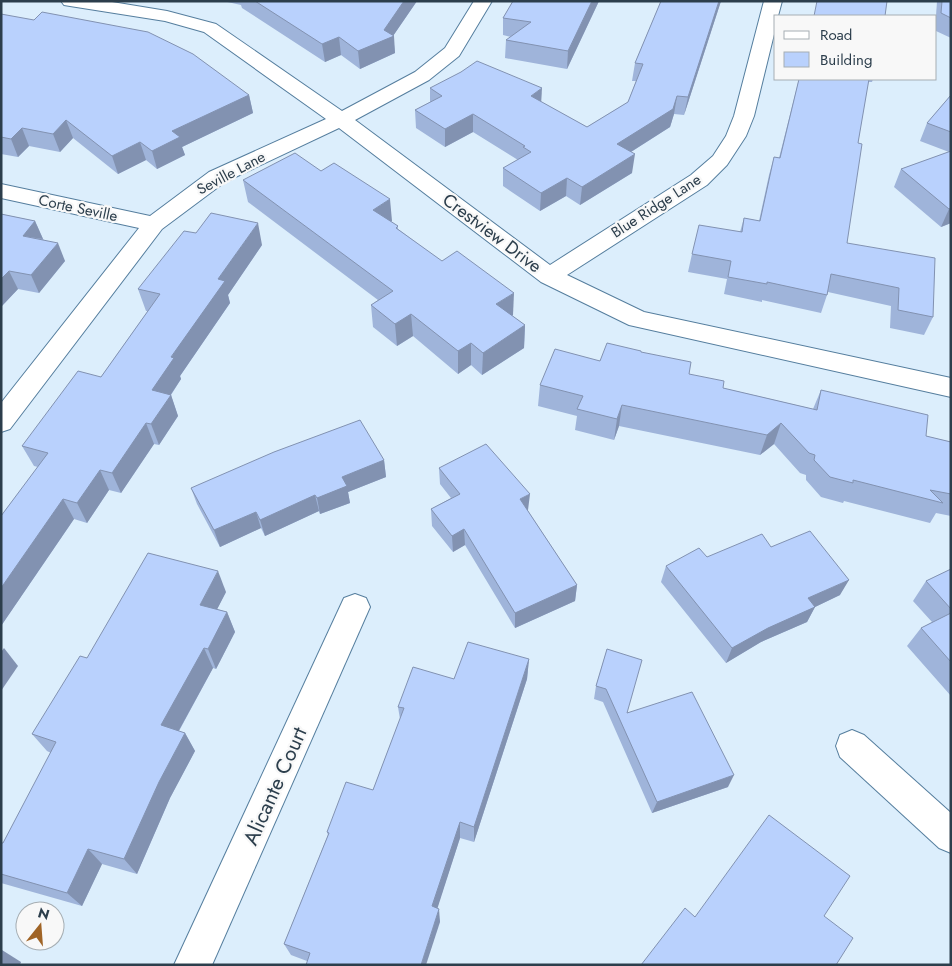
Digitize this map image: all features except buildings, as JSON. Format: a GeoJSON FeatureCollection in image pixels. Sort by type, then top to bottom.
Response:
{"type":"FeatureCollection","features":[{"type":"Feature","properties":{"kind":"street","name":"Crestview Drive"},"geometry":{"type":"LineString","coordinates":[[70,1],[174,9],[210,28],[340,120],[549,276],[638,319],[951,388]]}},
{"type":"Feature","properties":{"kind":"street","name":"Seville Lane"},"geometry":{"type":"LineString","coordinates":[[1,422],[154,224],[217,177],[340,120],[415,80],[452,52],[483,1]]}},
{"type":"Feature","properties":{"kind":"street","name":"Blue Ridge Lane"},"geometry":{"type":"LineString","coordinates":[[549,276],[699,180],[720,160],[736,136],[744,116],[773,1]]}},
{"type":"Feature","properties":{"kind":"street","name":"Corte Seville"},"geometry":{"type":"LineString","coordinates":[[1,191],[154,224]]}},
{"type":"Feature","properties":{"kind":"street","name":"Alicante Court"},"geometry":{"type":"LineString","coordinates":[[193,965],[356,607]]}},
{"type":"Feature","properties":{"kind":"street"},"geometry":{"type":"LineString","coordinates":[[852,746],[951,836]]}}]}
